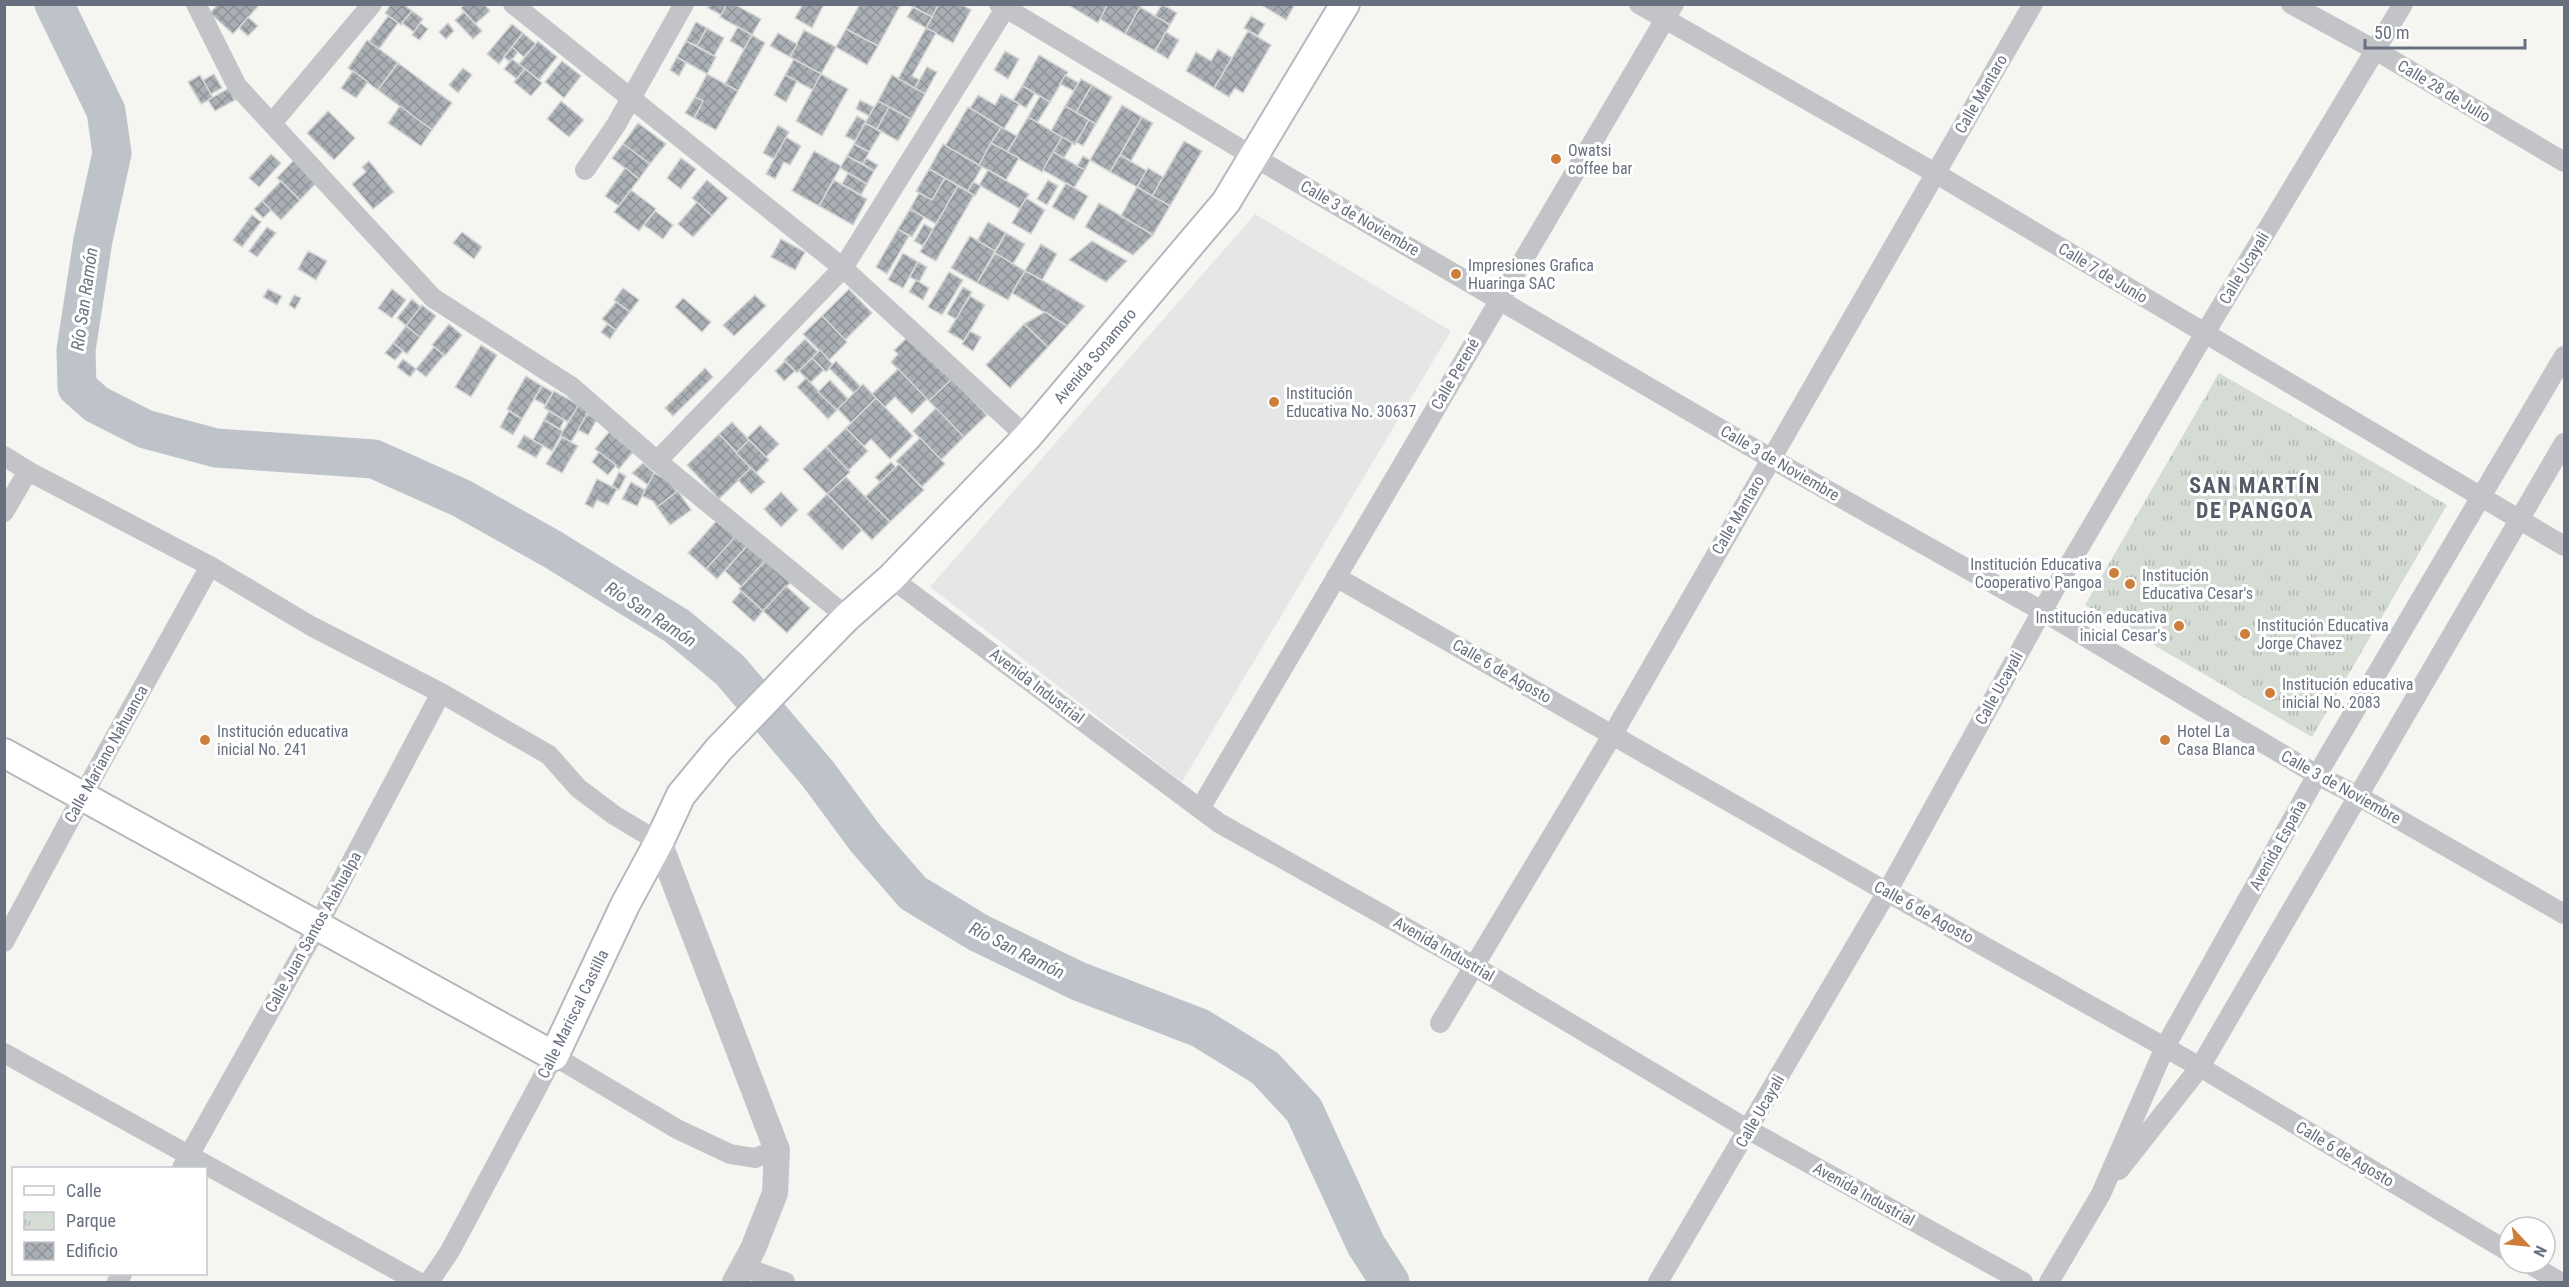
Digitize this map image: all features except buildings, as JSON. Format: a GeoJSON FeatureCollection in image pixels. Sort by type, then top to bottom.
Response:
{"type":"FeatureCollection","features":[{"type":"Feature","properties":{"kind":"main road","name":"Avenida Sonamoro"},"geometry":{"type":"LineString","coordinates":[[719,749],[847,617],[891,578],[1027,437],[1226,202],[1345,4]]}},
{"type":"Feature","properties":{"kind":"main road","name":"Calle Mariscal Castilla"},"geometry":{"type":"LineString","coordinates":[[554,1056],[625,905],[681,795],[719,749]]}},
{"type":"Feature","properties":{"kind":"main road"},"geometry":{"type":"LineString","coordinates":[[4,753],[554,1056]]}},
{"type":"Feature","properties":{"kind":"street"},"geometry":{"type":"LineString","coordinates":[[196,4],[237,86],[433,298],[572,387],[657,461],[847,617]]}},
{"type":"Feature","properties":{"kind":"street"},"geometry":{"type":"LineString","coordinates":[[272,123],[372,4]]}},
{"type":"Feature","properties":{"kind":"street"},"geometry":{"type":"LineString","coordinates":[[513,4],[843,268],[1027,437]]}},
{"type":"Feature","properties":{"kind":"street"},"geometry":{"type":"LineString","coordinates":[[585,170],[616,125],[684,4]]}},
{"type":"Feature","properties":{"kind":"street","name":"Calle 7 de Junio"},"geometry":{"type":"LineString","coordinates":[[1639,4],[1670,12],[1935,173],[2565,546]]}},
{"type":"Feature","properties":{"kind":"street","name":"Calle Mantaro"},"geometry":{"type":"LineString","coordinates":[[1440,1023],[1613,734],[2033,4]]}},
{"type":"Feature","properties":{"kind":"street","name":"Calle 28 de Julio"},"geometry":{"type":"LineString","coordinates":[[2291,4],[2377,51],[2565,162]]}},
{"type":"Feature","properties":{"kind":"street","name":"Calle Ucayali"},"geometry":{"type":"LineString","coordinates":[[1658,1282],[1887,892],[2042,611],[2205,333],[2377,51],[2403,4]]}},
{"type":"Feature","properties":{"kind":"street"},"geometry":{"type":"LineString","coordinates":[[657,461],[843,268],[1004,6]]}},
{"type":"Feature","properties":{"kind":"street","name":"Calle 3 de Noviembre"},"geometry":{"type":"LineString","coordinates":[[1004,6],[1254,157],[1770,458],[2042,611],[2317,776],[2358,796],[2565,914]]}},
{"type":"Feature","properties":{"kind":"street","name":"Calle Perené"},"geometry":{"type":"LineString","coordinates":[[1201,807],[1670,12]]}},
{"type":"Feature","properties":{"kind":"street","name":"Avenida España"},"geometry":{"type":"LineString","coordinates":[[2049,1282],[2101,1194],[2165,1047],[2317,776],[2565,356]]}},
{"type":"Feature","properties":{"kind":"street"},"geometry":{"type":"LineString","coordinates":[[2101,1194],[2200,1067],[2565,443]]}},
{"type":"Feature","properties":{"kind":"street"},"geometry":{"type":"LineString","coordinates":[[4,456],[28,471],[210,566],[311,626],[441,693],[549,755],[578,788],[614,815],[659,842],[777,1150],[775,1193],[740,1275],[785,1282]]}},
{"type":"Feature","properties":{"kind":"street"},"geometry":{"type":"LineString","coordinates":[[4,512],[28,471]]}},
{"type":"Feature","properties":{"kind":"street","name":"Calle Mariano Nahuanca"},"geometry":{"type":"LineString","coordinates":[[4,942],[210,566]]}},
{"type":"Feature","properties":{"kind":"street","name":"Calle 6 de Agosto"},"geometry":{"type":"LineString","coordinates":[[1336,577],[1887,892],[2200,1067],[2497,1245]]}},
{"type":"Feature","properties":{"kind":"street","name":"Avenida Industrial"},"geometry":{"type":"LineString","coordinates":[[891,578],[1201,807],[1219,823],[1474,966],[1749,1130],[2023,1282]]}},
{"type":"Feature","properties":{"kind":"street","name":"Calle Juan Santos Atahualpa"},"geometry":{"type":"LineString","coordinates":[[186,1161],[317,927],[441,693]]}},
{"type":"Feature","properties":{"kind":"street"},"geometry":{"type":"LineString","coordinates":[[4,1053],[186,1161]]}},
{"type":"Feature","properties":{"kind":"street"},"geometry":{"type":"LineString","coordinates":[[554,1056],[677,1129],[730,1154],[755,1158],[777,1150]]}},
{"type":"Feature","properties":{"kind":"street","name":"Calle Mariscal Castilla"},"geometry":{"type":"LineString","coordinates":[[429,1282],[450,1251],[554,1056]]}},
{"type":"Feature","properties":{"kind":"street"},"geometry":{"type":"LineString","coordinates":[[207,1172],[418,1282]]}},
{"type":"Feature","properties":{"kind":"shaded area"},"geometry":{"type":"Polygon","coordinates":[[[1255,214],[1451,331],[1182,782],[930,587],[1255,214]]]}},
{"type":"Feature","properties":{"kind":"green space"},"geometry":{"type":"Polygon","coordinates":[[[2219,373],[2447,505],[2312,737],[2085,605],[2219,373]]]}},
{"type":"Feature","properties":{"kind":"waterway","name":"Río San Ramón"},"geometry":{"type":"LineString","coordinates":[[54,4],[106,111],[112,153],[93,240],[76,350],[77,387],[96,404],[145,429],[216,448],[374,459],[461,498],[552,549],[677,626],[730,670],[818,774],[866,839],[913,893],[979,933],[1078,981],[1200,1028],[1265,1068],[1304,1110],[1366,1245],[1390,1282]]}},
{"type":"Feature","properties":{"kind":"place","name":"Owatsi coffee bar"},"geometry":{"type":"Point","coordinates":[1556,159]}},
{"type":"Feature","properties":{"kind":"place","name":"Impresiones Grafica Huaringa SAC"},"geometry":{"type":"Point","coordinates":[1456,274]}},
{"type":"Feature","properties":{"kind":"place","name":"Institución Educativa No. 30637"},"geometry":{"type":"Point","coordinates":[1274,402]}},
{"type":"Feature","properties":{"kind":"place","name":"Institución Educativa Cooperativo Pangoa"},"geometry":{"type":"Point","coordinates":[2114,573]}},
{"type":"Feature","properties":{"kind":"place","name":"Institución Educativa Cesar's"},"geometry":{"type":"Point","coordinates":[2130,584]}},
{"type":"Feature","properties":{"kind":"place","name":"Institución educativa inicial Cesar's"},"geometry":{"type":"Point","coordinates":[2179,626]}},
{"type":"Feature","properties":{"kind":"place","name":"Institución Educativa Jorge Chavez"},"geometry":{"type":"Point","coordinates":[2245,634]}},
{"type":"Feature","properties":{"kind":"place","name":"Institución educativa inicial No. 2083"},"geometry":{"type":"Point","coordinates":[2270,693]}},
{"type":"Feature","properties":{"kind":"place","name":"Institución educativa inicial No. 241"},"geometry":{"type":"Point","coordinates":[205,740]}},
{"type":"Feature","properties":{"kind":"place","name":"Hotel La Casa Blanca"},"geometry":{"type":"Point","coordinates":[2165,740]}},
{"type":"Feature","properties":{"kind":"district","name":"SAN MARTÍN DE PANGOA"},"geometry":{"type":"Point","coordinates":[2255,498]}}]}
